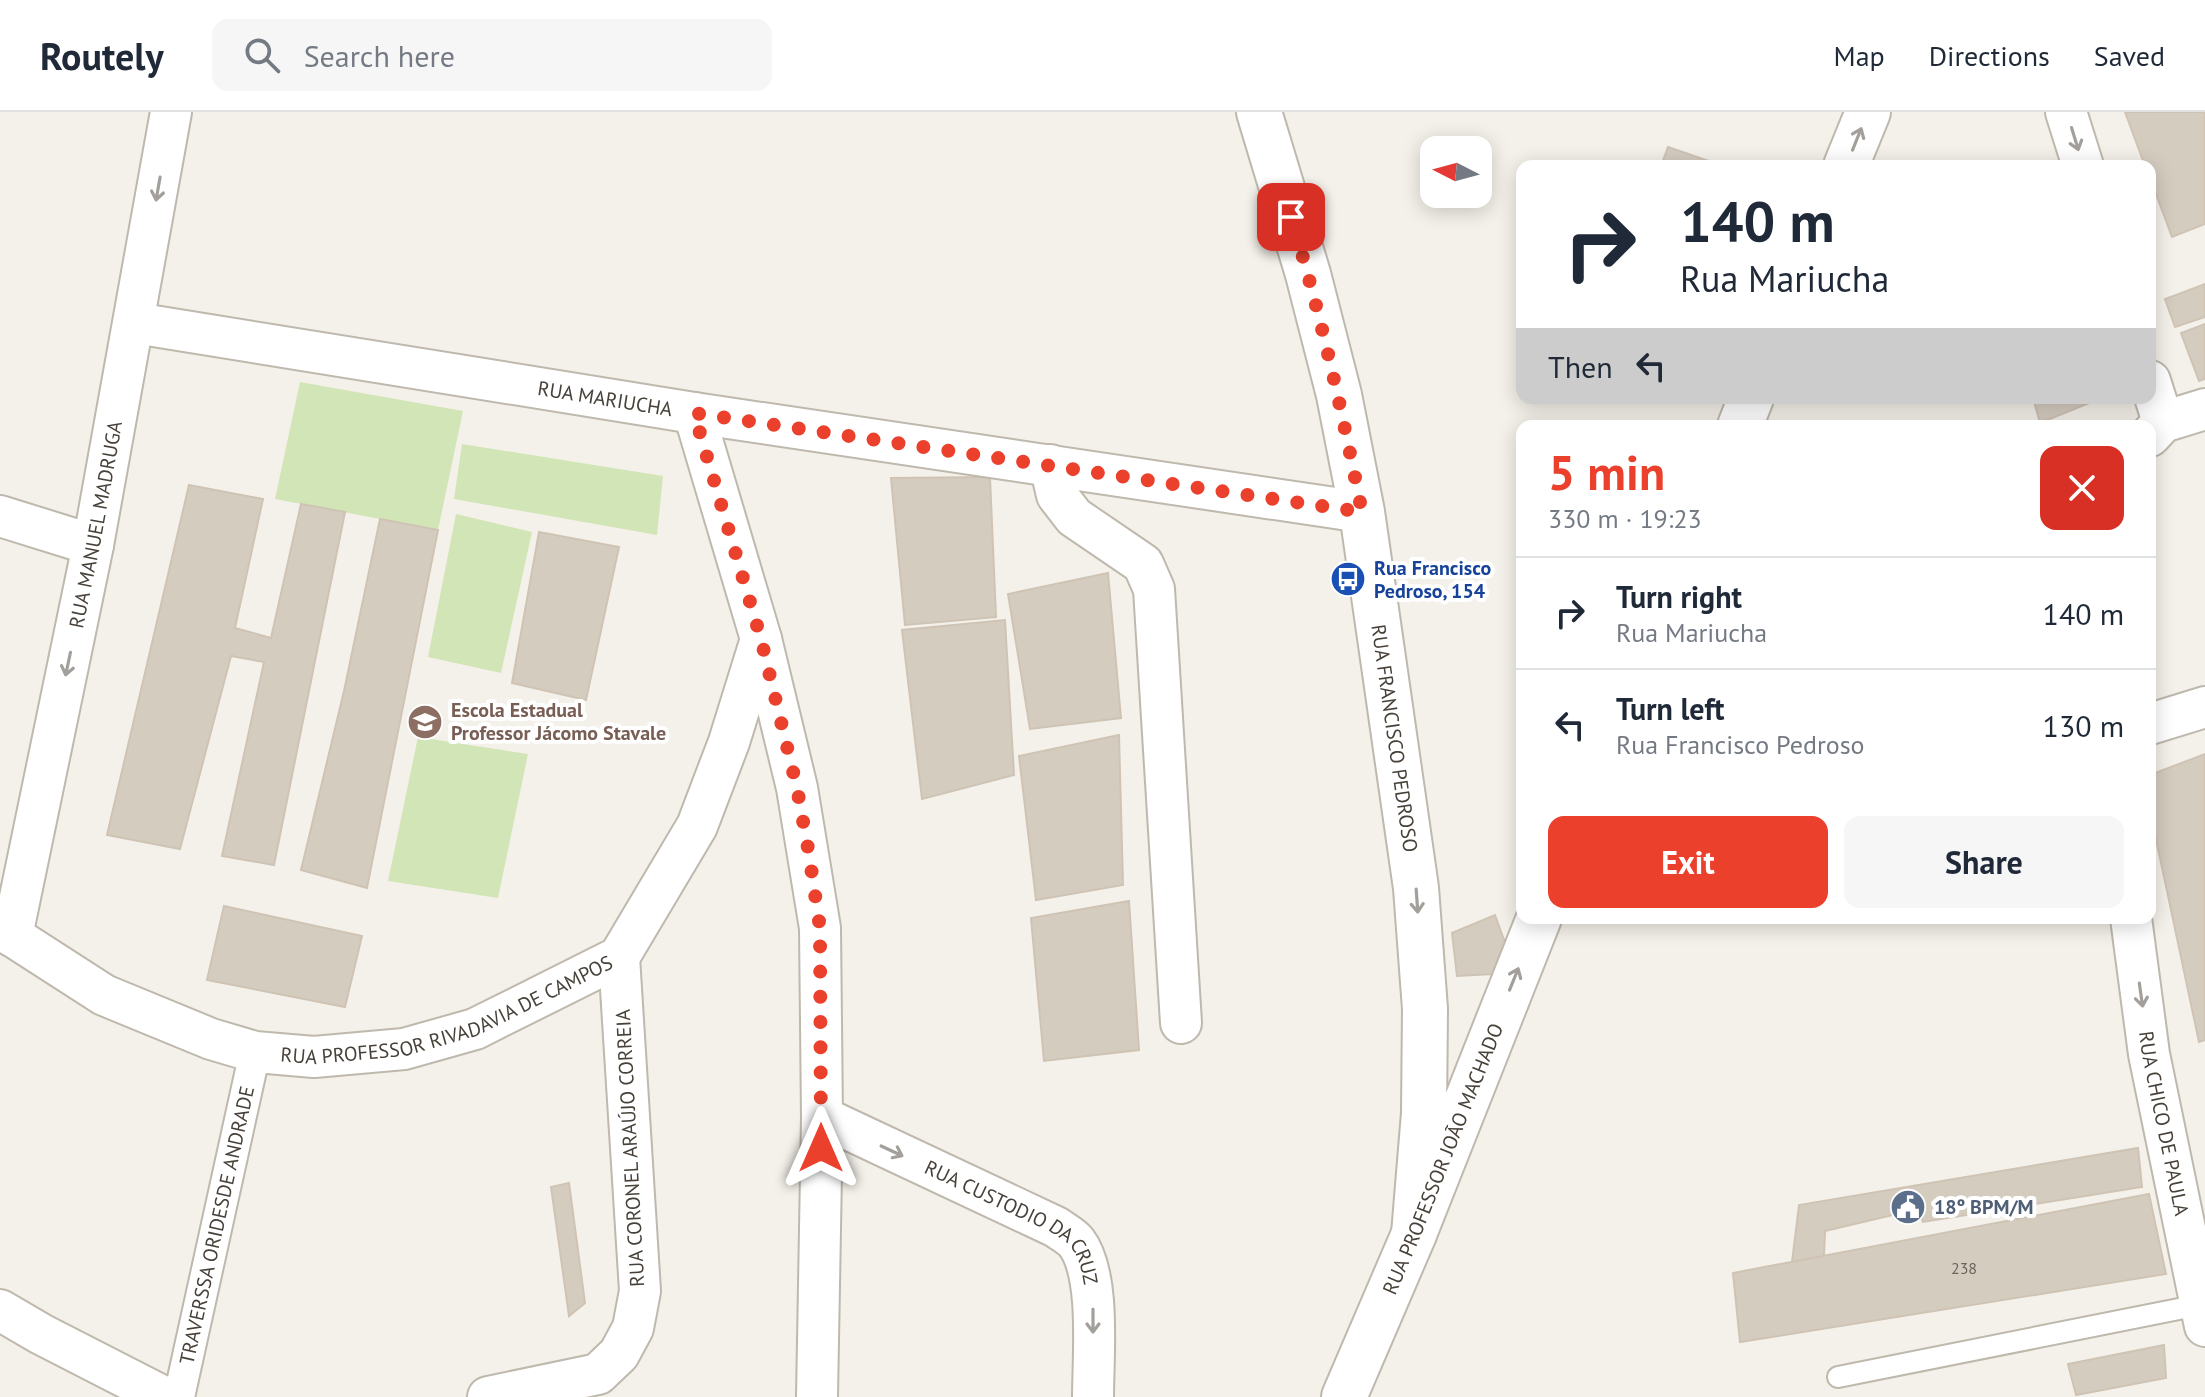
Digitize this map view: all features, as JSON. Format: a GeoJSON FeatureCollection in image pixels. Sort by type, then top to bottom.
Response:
{"type":"FeatureCollection","features":[{"type":"Feature","properties":{"kind":"street","name":"RUA MANUEL MADRUGA"},"geometry":{"type":"LineString","coordinates":[[6,932],[93,545],[171,112]]}},
{"type":"Feature","properties":{"kind":"street","name":"RUA FRANCISCO PEDROSO"},"geometry":{"type":"LineString","coordinates":[[1259,112],[1308,274],[1339,395],[1362,512],[1416,888],[1425,1009],[1424,1113],[1414,1234]]}},
{"type":"Feature","properties":{"kind":"street"},"geometry":{"type":"LineString","coordinates":[[1848,160],[1868,112]]}},
{"type":"Feature","properties":{"kind":"street"},"geometry":{"type":"LineString","coordinates":[[2066,112],[2081,160]]}},
{"type":"Feature","properties":{"kind":"street","name":"RUA MARIUCHA"},"geometry":{"type":"LineString","coordinates":[[135,323],[694,413],[1362,512]]}},
{"type":"Feature","properties":{"kind":"street"},"geometry":{"type":"LineString","coordinates":[[2156,429],[2205,409]]}},
{"type":"Feature","properties":{"kind":"street"},"geometry":{"type":"LineString","coordinates":[[694,413],[761,639],[797,788],[820,928],[822,1117],[817,1397]]}},
{"type":"Feature","properties":{"kind":"street"},"geometry":{"type":"LineString","coordinates":[[1050,465],[1057,495],[1074,517],[1143,564],[1154,589],[1181,1023]]}},
{"type":"Feature","properties":{"kind":"street"},"geometry":{"type":"LineString","coordinates":[[0,516],[93,545]]}},
{"type":"Feature","properties":{"kind":"street","name":"RUA PROFESSOR RIVADAVIA DE CAMPOS"},"geometry":{"type":"LineString","coordinates":[[6,932],[104,995],[211,1039],[255,1052],[314,1057],[404,1049],[475,1029],[619,957],[697,826],[729,742],[761,639]]}},
{"type":"Feature","properties":{"kind":"street"},"geometry":{"type":"LineString","coordinates":[[2156,722],[2205,707]]}},
{"type":"Feature","properties":{"kind":"street","name":"RUA PROFESSOR JOÃO MACHADO"},"geometry":{"type":"LineString","coordinates":[[1344,1397],[1414,1234],[1537,924]]}},
{"type":"Feature","properties":{"kind":"street","name":"RUA CHICO DE PAULA"},"geometry":{"type":"LineString","coordinates":[[2132,924],[2149,1054],[2193,1206],[2202,1316]]}},
{"type":"Feature","properties":{"kind":"street","name":"RUA CORONEL ARAÚJO CORREIA"},"geometry":{"type":"LineString","coordinates":[[488,1397],[598,1374],[619,1354],[633,1328],[640,1291],[619,957]]}},
{"type":"Feature","properties":{"kind":"street"},"geometry":{"type":"LineString","coordinates":[[1425,1009],[1451,1029],[1490,1039]]}},
{"type":"Feature","properties":{"kind":"street","name":"TRAVERSSA ORIDESDE ANDRADE"},"geometry":{"type":"LineString","coordinates":[[179,1397],[255,1052]]}},
{"type":"Feature","properties":{"kind":"street","name":"RUA CUSTODIO DA CRUZ"},"geometry":{"type":"LineString","coordinates":[[822,1117],[1056,1227],[1075,1239],[1085,1257],[1094,1302],[1093,1397]]}},
{"type":"Feature","properties":{"kind":"street"},"geometry":{"type":"LineString","coordinates":[[0,1310],[164,1397]]}},
{"type":"Feature","properties":{"kind":"lane"},"geometry":{"type":"LineString","coordinates":[[1838,1377],[2202,1316]]}},
{"type":"Feature","properties":{"kind":"green space"},"geometry":{"type":"Polygon","coordinates":[[[300,382],[463,411],[438,530],[275,499],[300,382]]]}},
{"type":"Feature","properties":{"kind":"green space"},"geometry":{"type":"Polygon","coordinates":[[[462,444],[663,476],[657,535],[454,499],[462,444]]]}},
{"type":"Feature","properties":{"kind":"green space"},"geometry":{"type":"Polygon","coordinates":[[[456,514],[532,532],[501,673],[428,657],[456,514]]]}},
{"type":"Feature","properties":{"kind":"green space"},"geometry":{"type":"Polygon","coordinates":[[[418,737],[528,754],[498,898],[388,881],[418,737]]]}},
{"type":"Feature","properties":{"kind":"building"},"geometry":{"type":"Polygon","coordinates":[[[2125,112],[2205,112],[2205,224],[2172,237],[2156,194],[2156,160],[2143,160],[2125,112]]]}},
{"type":"Feature","properties":{"kind":"building"},"geometry":{"type":"Polygon","coordinates":[[[1668,147],[1706,160],[1663,160],[1668,147]]]}},
{"type":"Feature","properties":{"kind":"building"},"geometry":{"type":"Polygon","coordinates":[[[2205,284],[2205,317],[2175,327],[2165,299],[2205,284]]]}},
{"type":"Feature","properties":{"kind":"building"},"geometry":{"type":"Polygon","coordinates":[[[2205,324],[2205,379],[2199,381],[2181,333],[2205,324]]]}},
{"type":"Feature","properties":{"kind":"building"},"geometry":{"type":"Polygon","coordinates":[[[2035,404],[2087,404],[2047,420],[2039,420],[2035,404]]]}},
{"type":"Feature","properties":{"kind":"building"},"geometry":{"type":"Polygon","coordinates":[[[990,477],[996,617],[905,625],[891,478],[990,477]]]}},
{"type":"Feature","properties":{"kind":"building"},"geometry":{"type":"Polygon","coordinates":[[[189,485],[263,499],[235,628],[271,638],[301,504],[345,512],[274,865],[222,856],[264,662],[231,656],[180,849],[107,835],[189,485]]]}},
{"type":"Feature","properties":{"kind":"building"},"geometry":{"type":"Polygon","coordinates":[[[380,519],[438,530],[367,888],[301,870],[344,691],[380,519]]]}},
{"type":"Feature","properties":{"kind":"building"},"geometry":{"type":"Polygon","coordinates":[[[539,532],[619,547],[586,700],[512,683],[539,532]]]}},
{"type":"Feature","properties":{"kind":"building"},"geometry":{"type":"Polygon","coordinates":[[[1108,573],[1121,718],[1030,729],[1008,594],[1108,573]]]}},
{"type":"Feature","properties":{"kind":"building"},"geometry":{"type":"Polygon","coordinates":[[[1005,620],[1014,775],[922,799],[902,630],[1005,620]]]}},
{"type":"Feature","properties":{"kind":"building"},"geometry":{"type":"Polygon","coordinates":[[[1119,735],[1123,885],[1036,900],[1019,756],[1119,735]]]}},
{"type":"Feature","properties":{"kind":"building"},"geometry":{"type":"Polygon","coordinates":[[[2205,754],[2205,1040],[2199,1042],[2156,839],[2156,773],[2205,754]]]}},
{"type":"Feature","properties":{"kind":"building"},"geometry":{"type":"Polygon","coordinates":[[[1129,901],[1139,1050],[1044,1061],[1031,918],[1129,901]]]}},
{"type":"Feature","properties":{"kind":"building"},"geometry":{"type":"Polygon","coordinates":[[[224,906],[362,936],[345,1007],[207,980],[224,906]]]}},
{"type":"Feature","properties":{"kind":"building"},"geometry":{"type":"Polygon","coordinates":[[[1495,915],[1507,948],[1494,974],[1457,976],[1452,933],[1495,915]]]}},
{"type":"Feature","properties":{"kind":"building","name":"18º BPM/M"},"geometry":{"type":"Polygon","coordinates":[[[2138,1148],[2142,1187],[1923,1222],[1918,1209],[1825,1231],[1824,1256],[1792,1262],[1799,1205],[2138,1148]]]}},
{"type":"Feature","properties":{"kind":"building"},"geometry":{"type":"Polygon","coordinates":[[[569,1183],[585,1303],[569,1316],[551,1187],[569,1183]]]}},
{"type":"Feature","properties":{"kind":"building"},"geometry":{"type":"Polygon","coordinates":[[[2149,1194],[2166,1274],[1740,1342],[1733,1273],[2149,1194]]]}},
{"type":"Feature","properties":{"kind":"building"},"geometry":{"type":"Polygon","coordinates":[[[2164,1345],[2166,1378],[2076,1395],[2068,1364],[2164,1345]]]}},
{"type":"Feature","properties":{"kind":"place","name":"Rua Francisco Pedroso, 154"},"geometry":{"type":"Point","coordinates":[1348,579]}},
{"type":"Feature","properties":{"kind":"place","name":"Escola Estadual Professor Jácomo Stavale"},"geometry":{"type":"Point","coordinates":[425,722]}},
{"type":"Feature","properties":{"kind":"place","name":"18º BPM/M"},"geometry":{"type":"Point","coordinates":[1908,1207]}},
{"type":"Feature","properties":{"kind":"route"},"geometry":{"type":"LineString","coordinates":[[821,1148],[820,928],[809,854],[797,788],[761,639],[694,413],[1362,512],[1339,395],[1291,217]]}}]}
